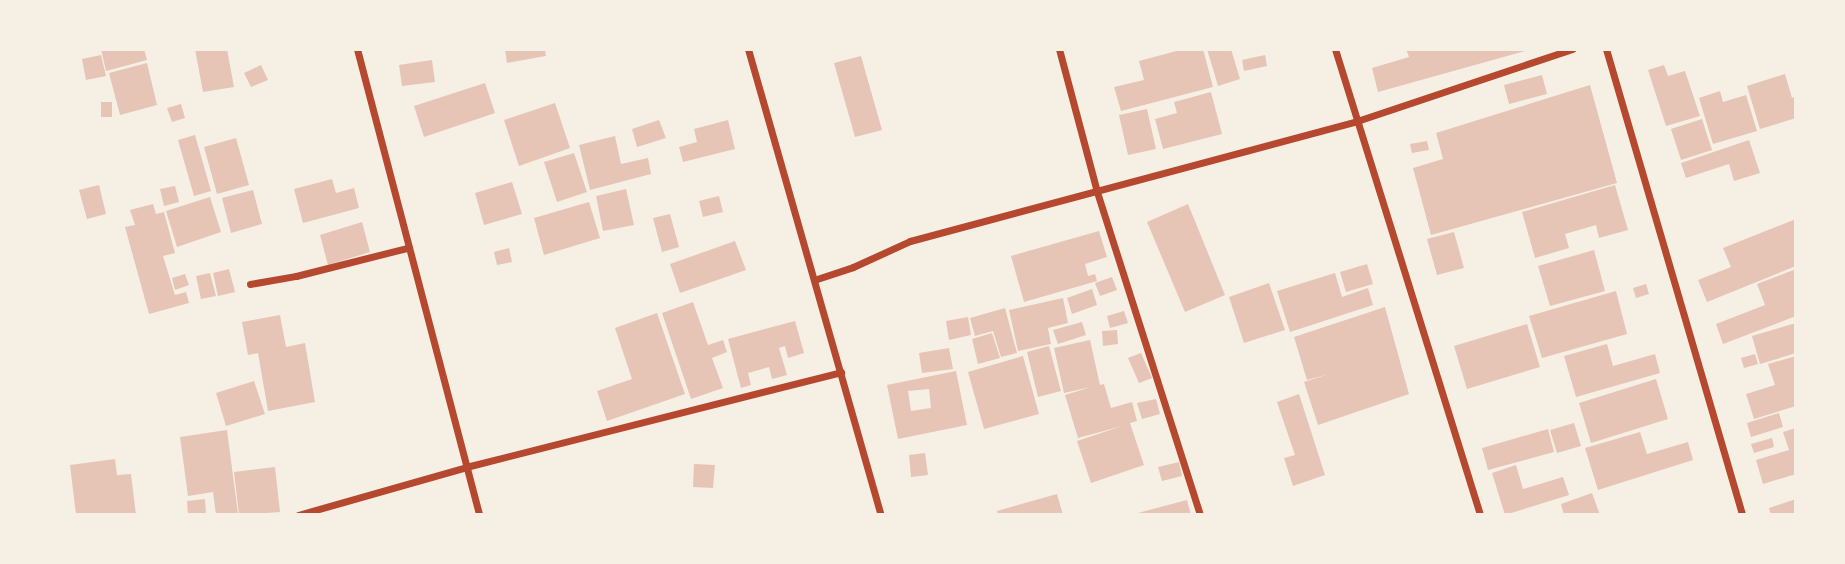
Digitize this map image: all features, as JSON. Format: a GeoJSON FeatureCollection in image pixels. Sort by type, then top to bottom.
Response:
{"type":"FeatureCollection","features":[{"type":"Feature","properties":{"kind":"street"},"geometry":{"type":"LineString","coordinates":[[357,49],[479,515]]}},
{"type":"Feature","properties":{"kind":"street"},"geometry":{"type":"LineString","coordinates":[[748,49],[881,515]]}},
{"type":"Feature","properties":{"kind":"street"},"geometry":{"type":"LineString","coordinates":[[1059,49],[1097,192],[1200,515]]}},
{"type":"Feature","properties":{"kind":"street"},"geometry":{"type":"LineString","coordinates":[[1335,49],[1480,515]]}},
{"type":"Feature","properties":{"kind":"street"},"geometry":{"type":"LineString","coordinates":[[814,279],[853,267],[910,241],[1357,121],[1572,49]]}},
{"type":"Feature","properties":{"kind":"street"},"geometry":{"type":"LineString","coordinates":[[1606,49],[1742,515]]}},
{"type":"Feature","properties":{"kind":"street"},"geometry":{"type":"LineString","coordinates":[[250,284],[296,276],[407,248]]}},
{"type":"Feature","properties":{"kind":"street"},"geometry":{"type":"LineString","coordinates":[[298,515],[466,467],[841,372]]}},
{"type":"Feature","properties":{"kind":"building"},"geometry":{"type":"Polygon","coordinates":[[[101,49],[144,49],[147,60],[106,71],[101,49]]]}},
{"type":"Feature","properties":{"kind":"building"},"geometry":{"type":"Polygon","coordinates":[[[195,49],[227,49],[234,87],[203,92],[195,49]]]}},
{"type":"Feature","properties":{"kind":"building"},"geometry":{"type":"Polygon","coordinates":[[[505,49],[545,49],[546,56],[507,63],[505,49]]]}},
{"type":"Feature","properties":{"kind":"building"},"geometry":{"type":"Polygon","coordinates":[[[1184,49],[1203,49],[1213,87],[1121,111],[1114,87],[1144,80],[1139,61],[1184,49]]]}},
{"type":"Feature","properties":{"kind":"building"},"geometry":{"type":"Polygon","coordinates":[[[1207,49],[1231,49],[1240,79],[1218,86],[1207,49]]]}},
{"type":"Feature","properties":{"kind":"building"},"geometry":{"type":"Polygon","coordinates":[[[1406,49],[1529,50],[1378,92],[1372,68],[1409,57],[1406,49]]]}},
{"type":"Feature","properties":{"kind":"building"},"geometry":{"type":"Polygon","coordinates":[[[101,55],[106,76],[86,80],[82,59],[101,55]]]}},
{"type":"Feature","properties":{"kind":"building"},"geometry":{"type":"Polygon","coordinates":[[[1265,55],[1267,66],[1244,71],[1242,60],[1265,55]]]}},
{"type":"Feature","properties":{"kind":"building"},"geometry":{"type":"Polygon","coordinates":[[[861,56],[882,130],[855,137],[834,63],[861,56]]]}},
{"type":"Feature","properties":{"kind":"building"},"geometry":{"type":"Polygon","coordinates":[[[432,60],[435,82],[402,86],[399,65],[432,60]]]}},
{"type":"Feature","properties":{"kind":"building"},"geometry":{"type":"Polygon","coordinates":[[[147,63],[157,105],[120,115],[109,73],[147,63]]]}},
{"type":"Feature","properties":{"kind":"building"},"geometry":{"type":"Polygon","coordinates":[[[261,65],[268,80],[251,87],[244,73],[261,65]]]}},
{"type":"Feature","properties":{"kind":"building"},"geometry":{"type":"Polygon","coordinates":[[[1664,65],[1668,76],[1685,71],[1700,116],[1666,126],[1648,70],[1664,65]]]}},
{"type":"Feature","properties":{"kind":"building"},"geometry":{"type":"Polygon","coordinates":[[[1785,74],[1792,98],[1796,96],[1796,118],[1760,129],[1747,86],[1785,74]]]}},
{"type":"Feature","properties":{"kind":"building"},"geometry":{"type":"Polygon","coordinates":[[[1542,75],[1547,94],[1509,104],[1504,85],[1542,75]]]}},
{"type":"Feature","properties":{"kind":"building"},"geometry":{"type":"Polygon","coordinates":[[[485,83],[495,113],[424,137],[414,106],[485,83]]]}},
{"type":"Feature","properties":{"kind":"building"},"geometry":{"type":"Polygon","coordinates":[[[1590,85],[1617,183],[1431,235],[1413,168],[1443,159],[1436,133],[1590,85]]]}},
{"type":"Feature","properties":{"kind":"building"},"geometry":{"type":"Polygon","coordinates":[[[1720,91],[1723,102],[1746,95],[1757,131],[1713,144],[1699,98],[1720,91]]]}},
{"type":"Feature","properties":{"kind":"building"},"geometry":{"type":"Polygon","coordinates":[[[1211,92],[1222,134],[1163,149],[1155,119],[1177,113],[1174,102],[1211,92]]]}},
{"type":"Feature","properties":{"kind":"building"},"geometry":{"type":"Polygon","coordinates":[[[101,102],[112,102],[112,117],[101,117],[101,102]]]}},
{"type":"Feature","properties":{"kind":"building"},"geometry":{"type":"Polygon","coordinates":[[[555,103],[570,148],[519,166],[504,120],[555,103]]]}},
{"type":"Feature","properties":{"kind":"building"},"geometry":{"type":"Polygon","coordinates":[[[181,104],[185,118],[172,122],[167,108],[181,104]]]}},
{"type":"Feature","properties":{"kind":"building"},"geometry":{"type":"Polygon","coordinates":[[[1147,109],[1156,149],[1128,155],[1119,115],[1147,109]]]}},
{"type":"Feature","properties":{"kind":"building"},"geometry":{"type":"Polygon","coordinates":[[[1702,119],[1712,150],[1681,160],[1671,129],[1702,119]]]}},
{"type":"Feature","properties":{"kind":"building"},"geometry":{"type":"Polygon","coordinates":[[[659,120],[666,138],[637,147],[632,129],[659,120]]]}},
{"type":"Feature","properties":{"kind":"building"},"geometry":{"type":"Polygon","coordinates":[[[728,120],[735,149],[683,162],[679,147],[697,142],[694,129],[728,120]]]}},
{"type":"Feature","properties":{"kind":"building"},"geometry":{"type":"Polygon","coordinates":[[[195,135],[211,191],[194,196],[178,140],[195,135]]]}},
{"type":"Feature","properties":{"kind":"building"},"geometry":{"type":"Polygon","coordinates":[[[615,136],[621,164],[648,158],[651,174],[590,190],[579,145],[615,136]]]}},
{"type":"Feature","properties":{"kind":"building"},"geometry":{"type":"Polygon","coordinates":[[[236,138],[249,185],[217,194],[204,147],[236,138]]]}},
{"type":"Feature","properties":{"kind":"building"},"geometry":{"type":"Polygon","coordinates":[[[1749,140],[1760,173],[1734,181],[1729,164],[1686,178],[1681,163],[1749,140]]]}},
{"type":"Feature","properties":{"kind":"building"},"geometry":{"type":"Polygon","coordinates":[[[1427,141],[1429,150],[1412,153],[1410,144],[1427,141]]]}},
{"type":"Feature","properties":{"kind":"building"},"geometry":{"type":"Polygon","coordinates":[[[574,153],[587,192],[557,202],[544,162],[574,153]]]}},
{"type":"Feature","properties":{"kind":"building"},"geometry":{"type":"Polygon","coordinates":[[[332,179],[336,193],[354,188],[359,208],[303,223],[294,189],[332,179]]]}},
{"type":"Feature","properties":{"kind":"building"},"geometry":{"type":"Polygon","coordinates":[[[512,182],[522,214],[484,225],[475,193],[512,182]]]}},
{"type":"Feature","properties":{"kind":"building"},"geometry":{"type":"Polygon","coordinates":[[[99,185],[106,214],[87,219],[79,190],[99,185]]]}},
{"type":"Feature","properties":{"kind":"building"},"geometry":{"type":"Polygon","coordinates":[[[1615,185],[1628,230],[1599,238],[1596,225],[1565,234],[1569,248],[1535,258],[1522,212],[1615,185]]]}},
{"type":"Feature","properties":{"kind":"building"},"geometry":{"type":"Polygon","coordinates":[[[175,186],[179,202],[164,206],[160,189],[175,186]]]}},
{"type":"Feature","properties":{"kind":"building"},"geometry":{"type":"Polygon","coordinates":[[[626,189],[634,225],[603,231],[596,196],[626,189]]]}},
{"type":"Feature","properties":{"kind":"building"},"geometry":{"type":"Polygon","coordinates":[[[253,190],[262,224],[231,233],[222,198],[253,190]]]}},
{"type":"Feature","properties":{"kind":"building"},"geometry":{"type":"Polygon","coordinates":[[[719,196],[723,212],[703,217],[699,201],[719,196]]]}},
{"type":"Feature","properties":{"kind":"building"},"geometry":{"type":"Polygon","coordinates":[[[210,197],[221,232],[177,247],[166,211],[210,197]]]}},
{"type":"Feature","properties":{"kind":"building"},"geometry":{"type":"Polygon","coordinates":[[[589,202],[600,238],[544,255],[534,218],[589,202]]]}},
{"type":"Feature","properties":{"kind":"building"},"geometry":{"type":"Polygon","coordinates":[[[153,204],[156,214],[164,212],[175,253],[163,256],[175,295],[186,292],[189,303],[149,314],[125,227],[135,225],[130,210],[153,204]]]}},
{"type":"Feature","properties":{"kind":"building"},"geometry":{"type":"Polygon","coordinates":[[[1188,204],[1225,295],[1185,312],[1147,222],[1188,204]]]}},
{"type":"Feature","properties":{"kind":"building"},"geometry":{"type":"Polygon","coordinates":[[[670,214],[679,247],[662,252],[653,218],[670,214]]]}},
{"type":"Feature","properties":{"kind":"building"},"geometry":{"type":"Polygon","coordinates":[[[1796,219],[1796,266],[1707,302],[1698,280],[1731,267],[1723,248],[1796,219]]]}},
{"type":"Feature","properties":{"kind":"building"},"geometry":{"type":"Polygon","coordinates":[[[362,222],[370,252],[328,265],[320,235],[362,222]]]}},
{"type":"Feature","properties":{"kind":"building"},"geometry":{"type":"Polygon","coordinates":[[[1099,231],[1107,257],[1085,264],[1088,276],[1095,274],[1097,281],[1024,302],[1011,256],[1099,231]]]}},
{"type":"Feature","properties":{"kind":"building"},"geometry":{"type":"Polygon","coordinates":[[[1454,232],[1464,268],[1437,275],[1427,239],[1454,232]]]}},
{"type":"Feature","properties":{"kind":"building"},"geometry":{"type":"Polygon","coordinates":[[[735,241],[746,270],[680,293],[670,264],[735,241]]]}},
{"type":"Feature","properties":{"kind":"building"},"geometry":{"type":"Polygon","coordinates":[[[509,248],[512,262],[497,265],[494,252],[509,248]]]}},
{"type":"Feature","properties":{"kind":"building"},"geometry":{"type":"Polygon","coordinates":[[[1594,250],[1605,291],[1550,306],[1538,266],[1594,250]]]}},
{"type":"Feature","properties":{"kind":"building"},"geometry":{"type":"Polygon","coordinates":[[[1367,264],[1373,284],[1346,292],[1340,272],[1367,264]]]}},
{"type":"Feature","properties":{"kind":"building"},"geometry":{"type":"Polygon","coordinates":[[[229,269],[235,292],[218,296],[213,273],[229,269]]]}},
{"type":"Feature","properties":{"kind":"building"},"geometry":{"type":"Polygon","coordinates":[[[1796,269],[1796,316],[1723,344],[1716,324],[1765,305],[1757,284],[1796,269]]]}},
{"type":"Feature","properties":{"kind":"building"},"geometry":{"type":"Polygon","coordinates":[[[210,273],[216,296],[201,299],[196,276],[210,273]]]}},
{"type":"Feature","properties":{"kind":"building"},"geometry":{"type":"Polygon","coordinates":[[[1335,273],[1342,297],[1368,288],[1373,305],[1290,332],[1277,291],[1335,273]]]}},
{"type":"Feature","properties":{"kind":"building"},"geometry":{"type":"Polygon","coordinates":[[[185,274],[189,285],[175,290],[172,278],[185,274]]]}},
{"type":"Feature","properties":{"kind":"building"},"geometry":{"type":"Polygon","coordinates":[[[1112,277],[1117,290],[1100,296],[1095,283],[1112,277]]]}},
{"type":"Feature","properties":{"kind":"building"},"geometry":{"type":"Polygon","coordinates":[[[1269,283],[1285,330],[1244,343],[1229,297],[1269,283]]]}},
{"type":"Feature","properties":{"kind":"building"},"geometry":{"type":"Polygon","coordinates":[[[1646,284],[1649,294],[1636,298],[1633,288],[1646,284]]]}},
{"type":"Feature","properties":{"kind":"building"},"geometry":{"type":"Polygon","coordinates":[[[1092,289],[1097,305],[1072,314],[1067,298],[1092,289]]]}},
{"type":"Feature","properties":{"kind":"building"},"geometry":{"type":"Polygon","coordinates":[[[1616,291],[1627,334],[1542,358],[1529,316],[1616,291]]]}},
{"type":"Feature","properties":{"kind":"building"},"geometry":{"type":"Polygon","coordinates":[[[1063,298],[1068,323],[1048,328],[1051,344],[1018,351],[1009,310],[1063,298]]]}},
{"type":"Feature","properties":{"kind":"building"},"geometry":{"type":"Polygon","coordinates":[[[693,302],[708,345],[723,340],[727,352],[712,358],[723,388],[691,399],[662,313],[693,302]]]}},
{"type":"Feature","properties":{"kind":"building"},"geometry":{"type":"Polygon","coordinates":[[[1385,307],[1409,394],[1318,425],[1304,382],[1329,374],[1307,380],[1294,337],[1385,307]]]}},
{"type":"Feature","properties":{"kind":"building"},"geometry":{"type":"Polygon","coordinates":[[[1005,308],[1017,353],[1001,357],[993,331],[975,336],[970,318],[1005,308]]]}},
{"type":"Feature","properties":{"kind":"building"},"geometry":{"type":"Polygon","coordinates":[[[1124,311],[1128,323],[1110,328],[1107,316],[1124,311]]]}},
{"type":"Feature","properties":{"kind":"building"},"geometry":{"type":"Polygon","coordinates":[[[657,313],[685,394],[607,421],[597,391],[632,379],[615,328],[657,313]]]}},
{"type":"Feature","properties":{"kind":"building"},"geometry":{"type":"Polygon","coordinates":[[[280,315],[286,347],[305,343],[315,402],[268,411],[258,353],[248,355],[242,322],[280,315]]]}},
{"type":"Feature","properties":{"kind":"building"},"geometry":{"type":"Polygon","coordinates":[[[968,317],[971,335],[949,340],[946,321],[968,317]]]}},
{"type":"Feature","properties":{"kind":"building"},"geometry":{"type":"Polygon","coordinates":[[[795,321],[804,353],[788,358],[785,346],[779,348],[787,375],[772,379],[769,367],[748,373],[751,385],[741,388],[728,339],[795,321]]]}},
{"type":"Feature","properties":{"kind":"building"},"geometry":{"type":"Polygon","coordinates":[[[1082,322],[1086,335],[1058,344],[1053,330],[1082,322]]]}},
{"type":"Feature","properties":{"kind":"building"},"geometry":{"type":"Polygon","coordinates":[[[1796,323],[1796,353],[1760,364],[1752,336],[1796,323]]]}},
{"type":"Feature","properties":{"kind":"building"},"geometry":{"type":"Polygon","coordinates":[[[1527,324],[1540,367],[1467,389],[1454,346],[1527,324]]]}},
{"type":"Feature","properties":{"kind":"building"},"geometry":{"type":"Polygon","coordinates":[[[1117,330],[1118,344],[1103,346],[1102,331],[1117,330]]]}},
{"type":"Feature","properties":{"kind":"building"},"geometry":{"type":"Polygon","coordinates":[[[992,333],[1000,358],[978,364],[972,339],[992,333]]]}},
{"type":"Feature","properties":{"kind":"building"},"geometry":{"type":"Polygon","coordinates":[[[1090,340],[1100,385],[1104,384],[1111,408],[1132,402],[1137,421],[1130,423],[1144,465],[1091,483],[1077,441],[1122,426],[1078,438],[1065,395],[1091,387],[1064,393],[1054,348],[1090,340]]]}},
{"type":"Feature","properties":{"kind":"building"},"geometry":{"type":"Polygon","coordinates":[[[1607,344],[1613,366],[1655,354],[1660,373],[1576,397],[1564,356],[1607,344]]]}},
{"type":"Feature","properties":{"kind":"building"},"geometry":{"type":"Polygon","coordinates":[[[1049,346],[1061,391],[1038,397],[1027,352],[1049,346]]]}},
{"type":"Feature","properties":{"kind":"building"},"geometry":{"type":"Polygon","coordinates":[[[949,348],[953,369],[922,373],[919,353],[949,348]]]}},
{"type":"Feature","properties":{"kind":"building"},"geometry":{"type":"Polygon","coordinates":[[[1141,353],[1152,378],[1139,383],[1128,358],[1141,353]]]}},
{"type":"Feature","properties":{"kind":"building"},"geometry":{"type":"Polygon","coordinates":[[[1755,354],[1758,364],[1744,368],[1741,358],[1755,354]]]}},
{"type":"Feature","properties":{"kind":"building"},"geometry":{"type":"Polygon","coordinates":[[[1023,356],[1039,414],[984,429],[968,372],[1023,356]]]}},
{"type":"Feature","properties":{"kind":"building"},"geometry":{"type":"Polygon","coordinates":[[[1796,356],[1796,406],[1754,419],[1746,394],[1775,385],[1768,364],[1796,356]]]}},
{"type":"Feature","properties":{"kind":"building"},"geometry":{"type":"Polygon","coordinates":[[[956,371],[967,425],[898,439],[887,385],[956,371]],[[929,389],[908,391],[911,411],[931,408],[929,389]]]}},
{"type":"Feature","properties":{"kind":"building"},"geometry":{"type":"Polygon","coordinates":[[[1656,379],[1668,419],[1591,443],[1579,403],[1656,379]]]}},
{"type":"Feature","properties":{"kind":"building"},"geometry":{"type":"Polygon","coordinates":[[[254,381],[265,414],[226,426],[216,393],[254,381]]]}},
{"type":"Feature","properties":{"kind":"building"},"geometry":{"type":"Polygon","coordinates":[[[1299,394],[1325,475],[1293,486],[1284,458],[1295,455],[1277,402],[1299,394]]]}},
{"type":"Feature","properties":{"kind":"building"},"geometry":{"type":"Polygon","coordinates":[[[1156,399],[1160,414],[1142,419],[1137,403],[1156,399]]]}},
{"type":"Feature","properties":{"kind":"building"},"geometry":{"type":"Polygon","coordinates":[[[1779,413],[1783,427],[1751,437],[1747,423],[1779,413]]]}},
{"type":"Feature","properties":{"kind":"building"},"geometry":{"type":"Polygon","coordinates":[[[1574,423],[1581,446],[1557,453],[1550,430],[1574,423]]]}},
{"type":"Feature","properties":{"kind":"building"},"geometry":{"type":"Polygon","coordinates":[[[1796,428],[1796,474],[1763,484],[1756,460],[1789,450],[1783,432],[1796,428]]]}},
{"type":"Feature","properties":{"kind":"building"},"geometry":{"type":"Polygon","coordinates":[[[1548,429],[1554,452],[1488,470],[1482,448],[1548,429]]]}},
{"type":"Feature","properties":{"kind":"building"},"geometry":{"type":"Polygon","coordinates":[[[227,430],[238,514],[216,515],[213,492],[188,496],[180,437],[227,430]]]}},
{"type":"Feature","properties":{"kind":"building"},"geometry":{"type":"Polygon","coordinates":[[[1640,432],[1647,454],[1688,442],[1693,460],[1598,490],[1585,448],[1640,432]]]}},
{"type":"Feature","properties":{"kind":"building"},"geometry":{"type":"Polygon","coordinates":[[[1772,438],[1774,447],[1754,453],[1751,444],[1772,438]]]}},
{"type":"Feature","properties":{"kind":"building"},"geometry":{"type":"Polygon","coordinates":[[[925,453],[928,475],[911,477],[909,455],[925,453]]]}},
{"type":"Feature","properties":{"kind":"building"},"geometry":{"type":"Polygon","coordinates":[[[115,459],[117,475],[131,474],[136,515],[76,515],[70,465],[115,459]]]}},
{"type":"Feature","properties":{"kind":"building"},"geometry":{"type":"Polygon","coordinates":[[[1179,462],[1182,476],[1162,481],[1158,467],[1179,462]]]}},
{"type":"Feature","properties":{"kind":"building"},"geometry":{"type":"Polygon","coordinates":[[[694,464],[715,465],[713,488],[693,487],[694,464]]]}},
{"type":"Feature","properties":{"kind":"building"},"geometry":{"type":"Polygon","coordinates":[[[1516,465],[1523,489],[1563,477],[1569,495],[1505,515],[1492,473],[1516,465]]]}},
{"type":"Feature","properties":{"kind":"building"},"geometry":{"type":"Polygon","coordinates":[[[275,467],[280,512],[239,515],[234,472],[275,467]]]}},
{"type":"Feature","properties":{"kind":"building"},"geometry":{"type":"Polygon","coordinates":[[[1592,493],[1600,515],[1564,515],[1561,504],[1592,493]]]}},
{"type":"Feature","properties":{"kind":"building"},"geometry":{"type":"Polygon","coordinates":[[[1057,494],[1063,515],[998,515],[997,511],[1057,494]]]}},
{"type":"Feature","properties":{"kind":"building"},"geometry":{"type":"Polygon","coordinates":[[[205,499],[206,515],[188,515],[187,501],[205,499]]]}},
{"type":"Feature","properties":{"kind":"building"},"geometry":{"type":"Polygon","coordinates":[[[1796,499],[1796,515],[1771,515],[1769,508],[1796,499]]]}},
{"type":"Feature","properties":{"kind":"building"},"geometry":{"type":"Polygon","coordinates":[[[1187,500],[1191,515],[1134,515],[1134,514],[1187,500]]]}}]}
